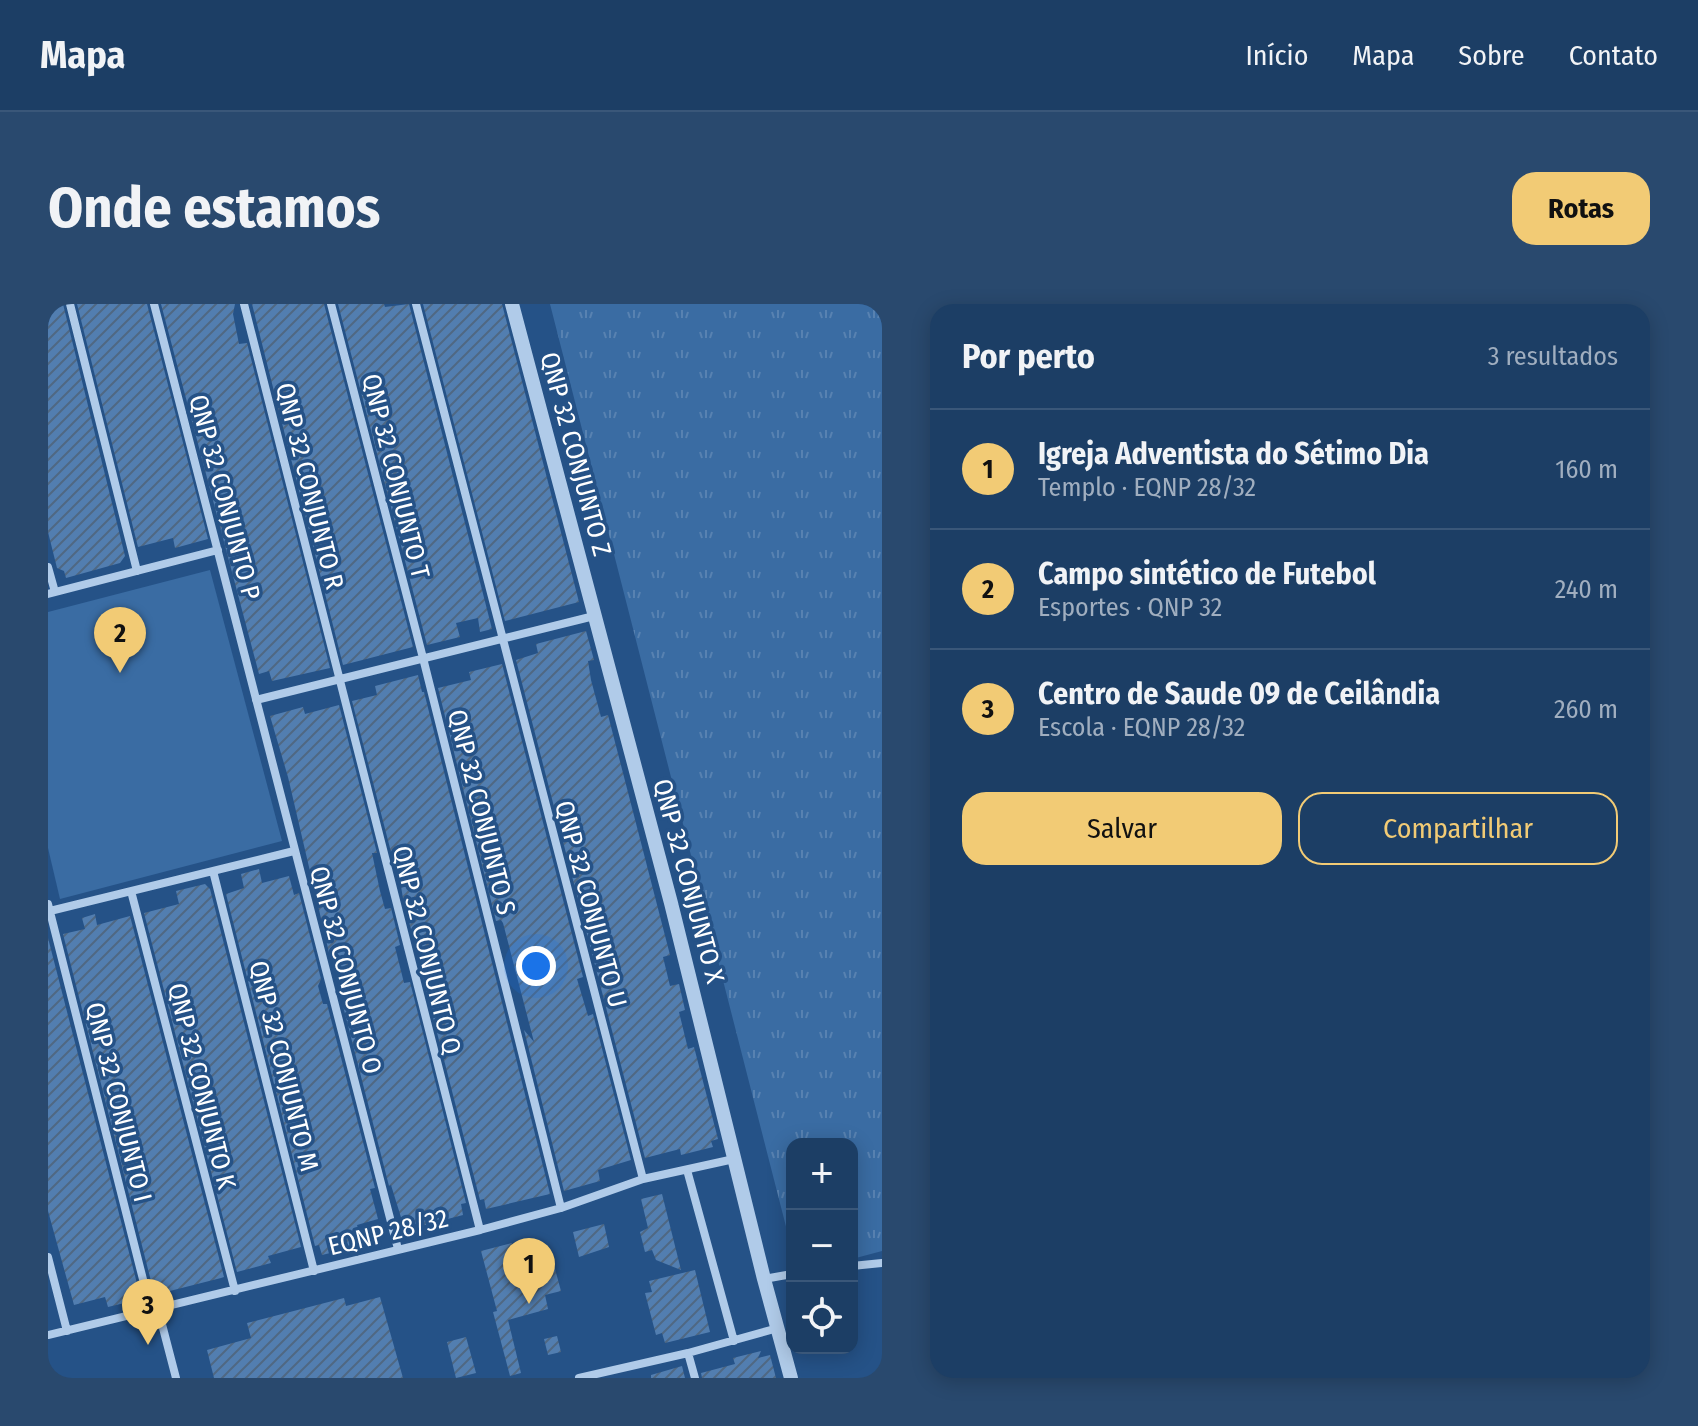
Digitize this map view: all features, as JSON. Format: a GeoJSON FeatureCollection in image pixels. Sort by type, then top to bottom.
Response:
{"type":"FeatureCollection","features":[{"type":"Feature","properties":{"kind":"street"},"geometry":{"type":"LineString","coordinates":[[70,304],[137,571]]}},
{"type":"Feature","properties":{"kind":"street","name":"QNP 32 CONJUNTO P"},"geometry":{"type":"LineString","coordinates":[[154,304],[256,700]]}},
{"type":"Feature","properties":{"kind":"street","name":"QNP 32 CONJUNTO R"},"geometry":{"type":"LineString","coordinates":[[244,304],[339,678]]}},
{"type":"Feature","properties":{"kind":"street","name":"QNP 32 CONJUNTO T"},"geometry":{"type":"LineString","coordinates":[[331,304],[423,658]]}},
{"type":"Feature","properties":{"kind":"street","name":"QNP 32 CONJUNTO U"},"geometry":{"type":"LineString","coordinates":[[416,304],[643,1179]]}},
{"type":"Feature","properties":{"kind":"street","name":"QNP 32 CONJUNTO Z"},"geometry":{"type":"LineString","coordinates":[[512,304],[594,616]]}},
{"type":"Feature","properties":{"kind":"street"},"geometry":{"type":"LineString","coordinates":[[48,567],[51,593],[218,550]]}},
{"type":"Feature","properties":{"kind":"street"},"geometry":{"type":"LineString","coordinates":[[256,700],[594,616]]}},
{"type":"Feature","properties":{"kind":"street","name":"QNP 32 CONJUNTO X"},"geometry":{"type":"LineString","coordinates":[[594,616],[671,903],[791,1378]]}},
{"type":"Feature","properties":{"kind":"street","name":"QNP 32 CONJUNTO S"},"geometry":{"type":"LineString","coordinates":[[423,658],[561,1208]]}},
{"type":"Feature","properties":{"kind":"street","name":"QNP 32 CONJUNTO Q"},"geometry":{"type":"LineString","coordinates":[[339,678],[480,1230]]}},
{"type":"Feature","properties":{"kind":"street","name":"QNP 32 CONJUNTO O"},"geometry":{"type":"LineString","coordinates":[[256,700],[398,1249]]}},
{"type":"Feature","properties":{"kind":"street"},"geometry":{"type":"LineString","coordinates":[[49,907],[131,891],[294,851]]}},
{"type":"Feature","properties":{"kind":"street","name":"QNP 32 CONJUNTO M"},"geometry":{"type":"LineString","coordinates":[[213,871],[314,1271]]}},
{"type":"Feature","properties":{"kind":"street","name":"QNP 32 CONJUNTO K"},"geometry":{"type":"LineString","coordinates":[[131,891],[235,1291]]}},
{"type":"Feature","properties":{"kind":"street","name":"QNP 32 CONJUNTO I"},"geometry":{"type":"LineString","coordinates":[[49,907],[154,1310],[176,1378]]}},
{"type":"Feature","properties":{"kind":"street","name":"EQNP 28/32"},"geometry":{"type":"LineString","coordinates":[[48,1335],[480,1230],[561,1208],[643,1179],[734,1159]]}},
{"type":"Feature","properties":{"kind":"street"},"geometry":{"type":"LineString","coordinates":[[687,1170],[734,1341]]}},
{"type":"Feature","properties":{"kind":"street"},"geometry":{"type":"LineString","coordinates":[[48,1257],[67,1331]]}},
{"type":"Feature","properties":{"kind":"street"},"geometry":{"type":"LineString","coordinates":[[858,1265],[882,1263]]}},
{"type":"Feature","properties":{"kind":"street"},"geometry":{"type":"LineString","coordinates":[[764,1279],[786,1275]]}},
{"type":"Feature","properties":{"kind":"street"},"geometry":{"type":"LineString","coordinates":[[579,1378],[605,1375],[779,1328]]}},
{"type":"Feature","properties":{"kind":"street"},"geometry":{"type":"LineString","coordinates":[[688,1353],[695,1378]]}},
{"type":"Feature","properties":{"kind":"green space"},"geometry":{"type":"Polygon","coordinates":[[[550,304],[882,304],[882,1251],[858,1257],[858,1138],[786,1138],[786,1227],[550,304]]]}},
{"type":"Feature","properties":{"kind":"green space"},"geometry":{"type":"Polygon","coordinates":[[[210,570],[282,841],[60,899],[48,848],[48,612],[210,570]]]}},
{"type":"Feature","properties":{"kind":"building"},"geometry":{"type":"Polygon","coordinates":[[[48,304],[63,304],[125,556],[120,563],[66,578],[64,571],[57,568],[48,532],[48,304]]]}},
{"type":"Feature","properties":{"kind":"building"},"geometry":{"type":"Polygon","coordinates":[[[77,304],[147,304],[208,539],[175,548],[173,538],[138,547],[77,304]]]}},
{"type":"Feature","properties":{"kind":"building"},"geometry":{"type":"Polygon","coordinates":[[[161,304],[235,304],[233,314],[239,344],[247,343],[330,668],[272,681],[269,671],[259,674],[161,304]]]}},
{"type":"Feature","properties":{"kind":"building"},"geometry":{"type":"Polygon","coordinates":[[[252,304],[324,304],[413,647],[343,665],[252,304]]]}},
{"type":"Feature","properties":{"kind":"building"},"geometry":{"type":"Polygon","coordinates":[[[338,304],[384,304],[385,307],[409,304],[492,629],[480,632],[478,618],[456,623],[460,637],[427,645],[338,304]]]}},
{"type":"Feature","properties":{"kind":"building"},"geometry":{"type":"Polygon","coordinates":[[[423,304],[502,304],[579,602],[505,621],[423,304]]]}},
{"type":"Feature","properties":{"kind":"building"},"geometry":{"type":"Polygon","coordinates":[[[586,631],[594,660],[588,661],[591,680],[601,717],[608,715],[670,955],[663,957],[670,986],[679,984],[685,1010],[679,1012],[688,1049],[694,1047],[718,1139],[711,1141],[713,1147],[681,1155],[680,1149],[645,1158],[516,660],[538,653],[536,644],[586,631]]]}},
{"type":"Feature","properties":{"kind":"building"},"geometry":{"type":"Polygon","coordinates":[[[502,664],[583,977],[577,979],[588,1016],[593,1014],[631,1160],[598,1170],[600,1181],[564,1191],[524,1030],[534,1042],[503,923],[496,921],[438,688],[471,680],[469,672],[502,664]]]}},
{"type":"Feature","properties":{"kind":"building"},"geometry":{"type":"Polygon","coordinates":[[[418,675],[550,1194],[486,1209],[484,1199],[480,1200],[404,905],[401,886],[406,884],[397,851],[391,852],[352,701],[377,695],[375,686],[418,675]]]}},
{"type":"Feature","properties":{"kind":"building"},"geometry":{"type":"Polygon","coordinates":[[[339,705],[377,853],[372,853],[380,891],[385,909],[391,908],[400,945],[395,947],[404,983],[410,982],[466,1203],[461,1204],[463,1215],[421,1226],[420,1223],[404,1227],[389,1186],[342,1002],[345,999],[332,951],[330,957],[288,777],[270,716],[303,707],[305,714],[339,705]]]}},
{"type":"Feature","properties":{"kind":"building"},"geometry":{"type":"Polygon","coordinates":[[[259,869],[262,883],[289,876],[294,895],[299,893],[321,979],[318,986],[323,1004],[327,1004],[375,1188],[370,1189],[378,1219],[357,1225],[359,1232],[351,1233],[355,1247],[322,1255],[319,1245],[315,1246],[226,894],[244,888],[241,874],[259,869]]]}},
{"type":"Feature","properties":{"kind":"building"},"geometry":{"type":"Polygon","coordinates":[[[205,884],[210,889],[301,1247],[268,1256],[271,1263],[237,1272],[144,913],[179,904],[176,891],[205,884]]]}},
{"type":"Feature","properties":{"kind":"building"},"geometry":{"type":"Polygon","coordinates":[[[95,914],[97,925],[130,916],[224,1277],[154,1293],[63,934],[85,929],[82,918],[95,914]]]}},
{"type":"Feature","properties":{"kind":"building"},"geometry":{"type":"Polygon","coordinates":[[[48,938],[141,1299],[108,1307],[105,1297],[74,1305],[48,1211],[48,938]]]}},
{"type":"Feature","properties":{"kind":"building"},"geometry":{"type":"Polygon","coordinates":[[[662,1194],[681,1270],[656,1260],[652,1250],[645,1252],[640,1232],[648,1228],[641,1199],[662,1194]]]}},
{"type":"Feature","properties":{"kind":"building"},"geometry":{"type":"Polygon","coordinates":[[[604,1224],[609,1247],[579,1257],[573,1232],[604,1224]]]}},
{"type":"Feature","properties":{"kind":"building"},"geometry":{"type":"Polygon","coordinates":[[[512,1243],[517,1266],[552,1258],[561,1291],[545,1295],[548,1309],[508,1320],[521,1373],[510,1376],[481,1251],[512,1243]]]}},
{"type":"Feature","properties":{"kind":"building"},"geometry":{"type":"Polygon","coordinates":[[[695,1270],[710,1332],[665,1343],[662,1333],[656,1335],[645,1293],[652,1292],[649,1281],[695,1270]]]}},
{"type":"Feature","properties":{"kind":"building"},"geometry":{"type":"Polygon","coordinates":[[[380,1297],[403,1378],[214,1378],[207,1350],[251,1338],[247,1323],[344,1298],[346,1306],[380,1297]]]}},
{"type":"Feature","properties":{"kind":"building"},"geometry":{"type":"Polygon","coordinates":[[[557,1336],[561,1352],[548,1355],[544,1339],[557,1336]]]}},
{"type":"Feature","properties":{"kind":"building"},"geometry":{"type":"Polygon","coordinates":[[[466,1337],[476,1373],[456,1378],[447,1342],[466,1337]]]}},
{"type":"Feature","properties":{"kind":"building"},"geometry":{"type":"Polygon","coordinates":[[[761,1351],[758,1358],[770,1355],[776,1378],[702,1378],[701,1373],[735,1364],[733,1358],[761,1351]]]}},
{"type":"Feature","properties":{"kind":"building"},"geometry":{"type":"Polygon","coordinates":[[[682,1366],[685,1378],[651,1378],[651,1375],[682,1366]]]}},
{"type":"Feature","properties":{"kind":"place","name":"Campo sintético de Futebol"},"geometry":{"type":"Point","coordinates":[120,673]}},
{"type":"Feature","properties":{"kind":"place","name":"Igreja Adventista do Sétimo Dia"},"geometry":{"type":"Point","coordinates":[529,1304]}},
{"type":"Feature","properties":{"kind":"place","name":"Centro de Saude 09 de Ceilândia"},"geometry":{"type":"Point","coordinates":[148,1345]}}]}
